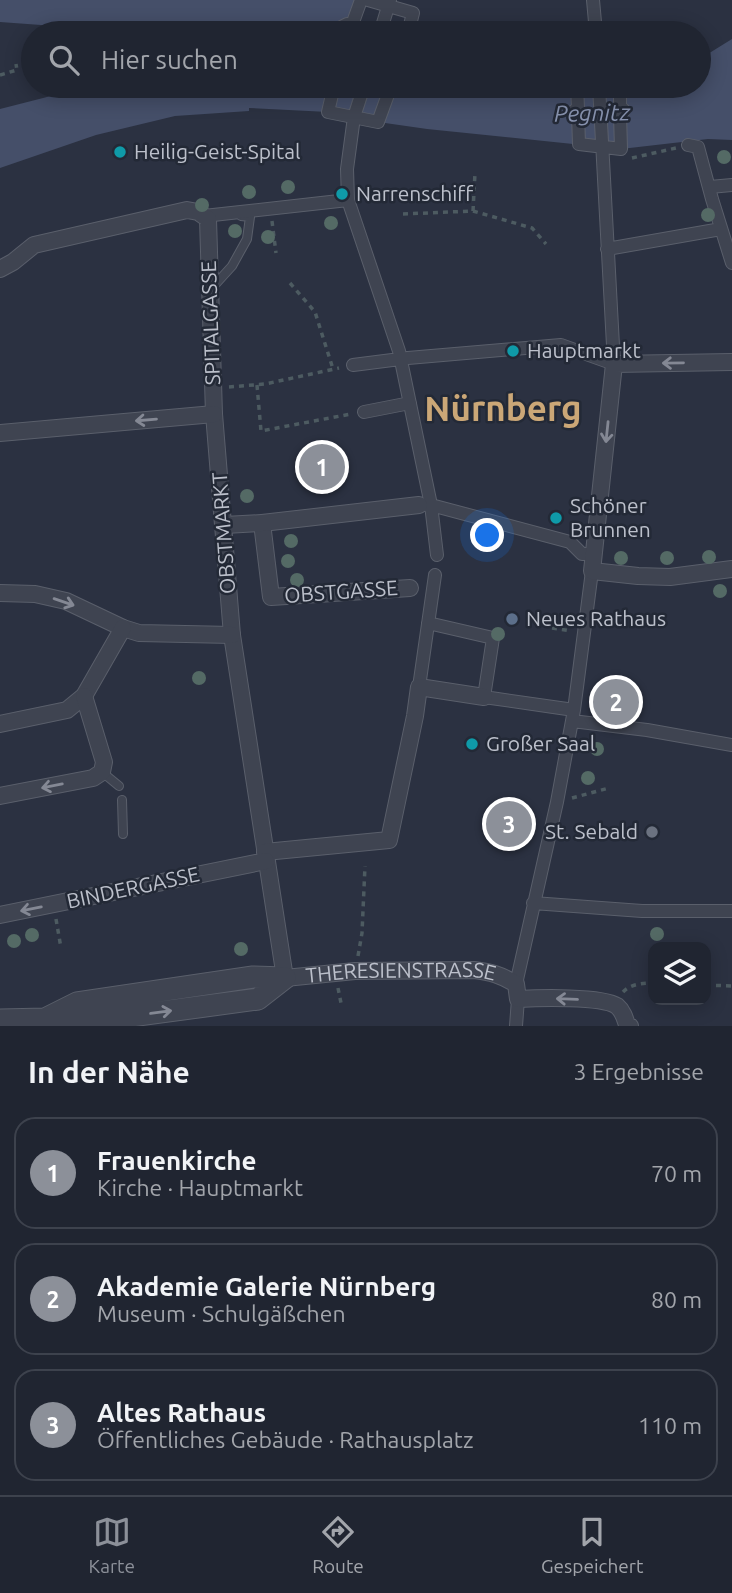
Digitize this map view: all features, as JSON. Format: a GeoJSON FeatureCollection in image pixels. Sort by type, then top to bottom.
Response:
{"type":"FeatureCollection","features":[{"type":"Feature","properties":{"kind":"street"},"geometry":{"type":"LineString","coordinates":[[353,21],[361,0]]}},
{"type":"Feature","properties":{"kind":"street"},"geometry":{"type":"LineString","coordinates":[[368,0],[389,3],[413,12],[411,21]]}},
{"type":"Feature","properties":{"kind":"street"},"geometry":{"type":"LineString","coordinates":[[593,0],[595,21]]}},
{"type":"Feature","properties":{"kind":"street"},"geometry":{"type":"LineString","coordinates":[[384,21],[389,3]]}},
{"type":"Feature","properties":{"kind":"street"},"geometry":{"type":"LineString","coordinates":[[331,98],[328,112],[378,122],[387,98]]}},
{"type":"Feature","properties":{"kind":"street"},"geometry":{"type":"LineString","coordinates":[[360,98],[354,117],[347,169],[348,200],[400,355],[425,505],[437,555]]}},
{"type":"Feature","properties":{"kind":"street"},"geometry":{"type":"LineString","coordinates":[[578,98],[578,108],[575,113],[578,114],[579,144],[621,149],[620,114],[623,109],[620,107],[620,98]]}},
{"type":"Feature","properties":{"kind":"street"},"geometry":{"type":"LineString","coordinates":[[516,1026],[517,991],[533,903],[557,802],[573,715],[594,554],[614,364],[600,98]]}},
{"type":"Feature","properties":{"kind":"street"},"geometry":{"type":"LineString","coordinates":[[688,145],[698,146],[732,263]]}},
{"type":"Feature","properties":{"kind":"street"},"geometry":{"type":"LineString","coordinates":[[711,193],[732,185]]}},
{"type":"Feature","properties":{"kind":"street"},"geometry":{"type":"LineString","coordinates":[[0,270],[34,245],[187,210],[206,217],[348,200]]}},
{"type":"Feature","properties":{"kind":"street","name":"SPITALGASSE"},"geometry":{"type":"LineString","coordinates":[[206,217],[216,432]]}},
{"type":"Feature","properties":{"kind":"street"},"geometry":{"type":"LineString","coordinates":[[607,249],[721,229]]}},
{"type":"Feature","properties":{"kind":"street"},"geometry":{"type":"LineString","coordinates":[[353,365],[400,355],[561,345],[614,364],[732,362]]}},
{"type":"Feature","properties":{"kind":"street"},"geometry":{"type":"LineString","coordinates":[[364,412],[410,403]]}},
{"type":"Feature","properties":{"kind":"street"},"geometry":{"type":"LineString","coordinates":[[0,433],[214,414]]}},
{"type":"Feature","properties":{"kind":"street","name":"OBSTMARKT"},"geometry":{"type":"LineString","coordinates":[[216,432],[232,635],[285,978]]}},
{"type":"Feature","properties":{"kind":"street"},"geometry":{"type":"LineString","coordinates":[[225,525],[425,505],[570,542],[582,554],[594,554]]}},
{"type":"Feature","properties":{"kind":"street","name":"OBSTMARKT"},"geometry":{"type":"LineString","coordinates":[[262,523],[271,597]]}},
{"type":"Feature","properties":{"kind":"street"},"geometry":{"type":"LineString","coordinates":[[592,571],[670,577],[732,569]]}},
{"type":"Feature","properties":{"kind":"street"},"geometry":{"type":"LineString","coordinates":[[410,588],[434,581],[419,687],[732,745]]}},
{"type":"Feature","properties":{"kind":"street","name":"OBSTGASSE"},"geometry":{"type":"LineString","coordinates":[[271,597],[410,588]]}},
{"type":"Feature","properties":{"kind":"street"},"geometry":{"type":"LineString","coordinates":[[0,593],[35,594],[66,601],[139,633],[232,635]]}},
{"type":"Feature","properties":{"kind":"street"},"geometry":{"type":"LineString","coordinates":[[428,624],[493,638],[484,697]]}},
{"type":"Feature","properties":{"kind":"street"},"geometry":{"type":"LineString","coordinates":[[0,724],[67,710],[84,696],[123,628]]}},
{"type":"Feature","properties":{"kind":"street","name":"BINDERGASSE"},"geometry":{"type":"LineString","coordinates":[[0,915],[266,856],[389,840],[419,687]]}},
{"type":"Feature","properties":{"kind":"street"},"geometry":{"type":"LineString","coordinates":[[0,796],[93,778],[102,772],[104,762],[84,696]]}},
{"type":"Feature","properties":{"kind":"street"},"geometry":{"type":"LineString","coordinates":[[533,903],[642,911],[732,911]]}},
{"type":"Feature","properties":{"kind":"street","name":"THERESIENSTRASSE"},"geometry":{"type":"LineString","coordinates":[[44,1022],[77,1003],[253,977],[474,970],[500,975],[517,991],[615,1004],[628,1026]]}},
{"type":"Feature","properties":{"kind":"street","name":"THERESIENSTRASSE"},"geometry":{"type":"LineString","coordinates":[[9,1022],[79,1023],[258,999],[285,978]]}},
{"type":"Feature","properties":{"kind":"street"},"geometry":{"type":"LineString","coordinates":[[213,983],[216,1005]]}},
{"type":"Feature","properties":{"kind":"lane"},"geometry":{"type":"LineString","coordinates":[[206,217],[233,215],[250,218],[247,239],[232,266],[210,290]]}},
{"type":"Feature","properties":{"kind":"lane"},"geometry":{"type":"LineString","coordinates":[[102,772],[119,786]]}},
{"type":"Feature","properties":{"kind":"lane"},"geometry":{"type":"LineString","coordinates":[[122,800],[123,834]]}},
{"type":"Feature","properties":{"kind":"path"},"geometry":{"type":"LineString","coordinates":[[0,75],[17,70],[16,64]]}},
{"type":"Feature","properties":{"kind":"path"},"geometry":{"type":"LineString","coordinates":[[635,158],[688,145]]}},
{"type":"Feature","properties":{"kind":"path"},"geometry":{"type":"LineString","coordinates":[[473,211],[475,173]]}},
{"type":"Feature","properties":{"kind":"path"},"geometry":{"type":"LineString","coordinates":[[271,209],[276,253]]}},
{"type":"Feature","properties":{"kind":"path"},"geometry":{"type":"LineString","coordinates":[[403,214],[473,211],[532,228],[546,244]]}},
{"type":"Feature","properties":{"kind":"path"},"geometry":{"type":"LineString","coordinates":[[290,283],[316,312],[333,369]]}},
{"type":"Feature","properties":{"kind":"path"},"geometry":{"type":"LineString","coordinates":[[213,388],[257,384],[353,365]]}},
{"type":"Feature","properties":{"kind":"path"},"geometry":{"type":"LineString","coordinates":[[257,384],[261,431],[364,412]]}},
{"type":"Feature","properties":{"kind":"path"},"geometry":{"type":"LineString","coordinates":[[557,802],[609,788]]}},
{"type":"Feature","properties":{"kind":"path"},"geometry":{"type":"LineString","coordinates":[[362,933],[365,866]]}},
{"type":"Feature","properties":{"kind":"path"},"geometry":{"type":"LineString","coordinates":[[59,932],[61,948]]}},
{"type":"Feature","properties":{"kind":"path"},"geometry":{"type":"LineString","coordinates":[[643,983],[648,983]]}},
{"type":"Feature","properties":{"kind":"path"},"geometry":{"type":"LineString","coordinates":[[711,985],[732,986]]}},
{"type":"Feature","properties":{"kind":"water"},"geometry":{"type":"Polygon","coordinates":[[[0,0],[361,0],[353,21],[0,22],[0,0]]]}},
{"type":"Feature","properties":{"kind":"water","name":"Pegnitz"},"geometry":{"type":"Polygon","coordinates":[[[732,39],[732,140],[708,139],[621,149],[427,129],[328,112],[249,108],[249,111],[175,116],[96,135],[0,168],[0,109],[43,98],[711,98],[711,52],[732,39]]]}},
{"type":"Feature","properties":{"kind":"place","name":"Heilig-Geist-Spital"},"geometry":{"type":"Point","coordinates":[120,152]}},
{"type":"Feature","properties":{"kind":"place","name":"Narrenschiff"},"geometry":{"type":"Point","coordinates":[342,194]}},
{"type":"Feature","properties":{"kind":"place","name":"Hauptmarkt"},"geometry":{"type":"Point","coordinates":[513,351]}},
{"type":"Feature","properties":{"kind":"place","name":"Frauenkirche"},"geometry":{"type":"Point","coordinates":[322,467]}},
{"type":"Feature","properties":{"kind":"place","name":"Schöner Brunnen"},"geometry":{"type":"Point","coordinates":[556,518]}},
{"type":"Feature","properties":{"kind":"place","name":"Neues Rathaus"},"geometry":{"type":"Point","coordinates":[512,619]}},
{"type":"Feature","properties":{"kind":"place","name":"Akademie Galerie Nürnberg"},"geometry":{"type":"Point","coordinates":[616,702]}},
{"type":"Feature","properties":{"kind":"place","name":"Großer Saal"},"geometry":{"type":"Point","coordinates":[472,744]}},
{"type":"Feature","properties":{"kind":"place","name":"Altes Rathaus"},"geometry":{"type":"Point","coordinates":[509,824]}},
{"type":"Feature","properties":{"kind":"place","name":"St. Sebald"},"geometry":{"type":"Point","coordinates":[652,832]}},
{"type":"Feature","properties":{"kind":"district","name":"Nürnberg"},"geometry":{"type":"Point","coordinates":[503,409]}}]}
